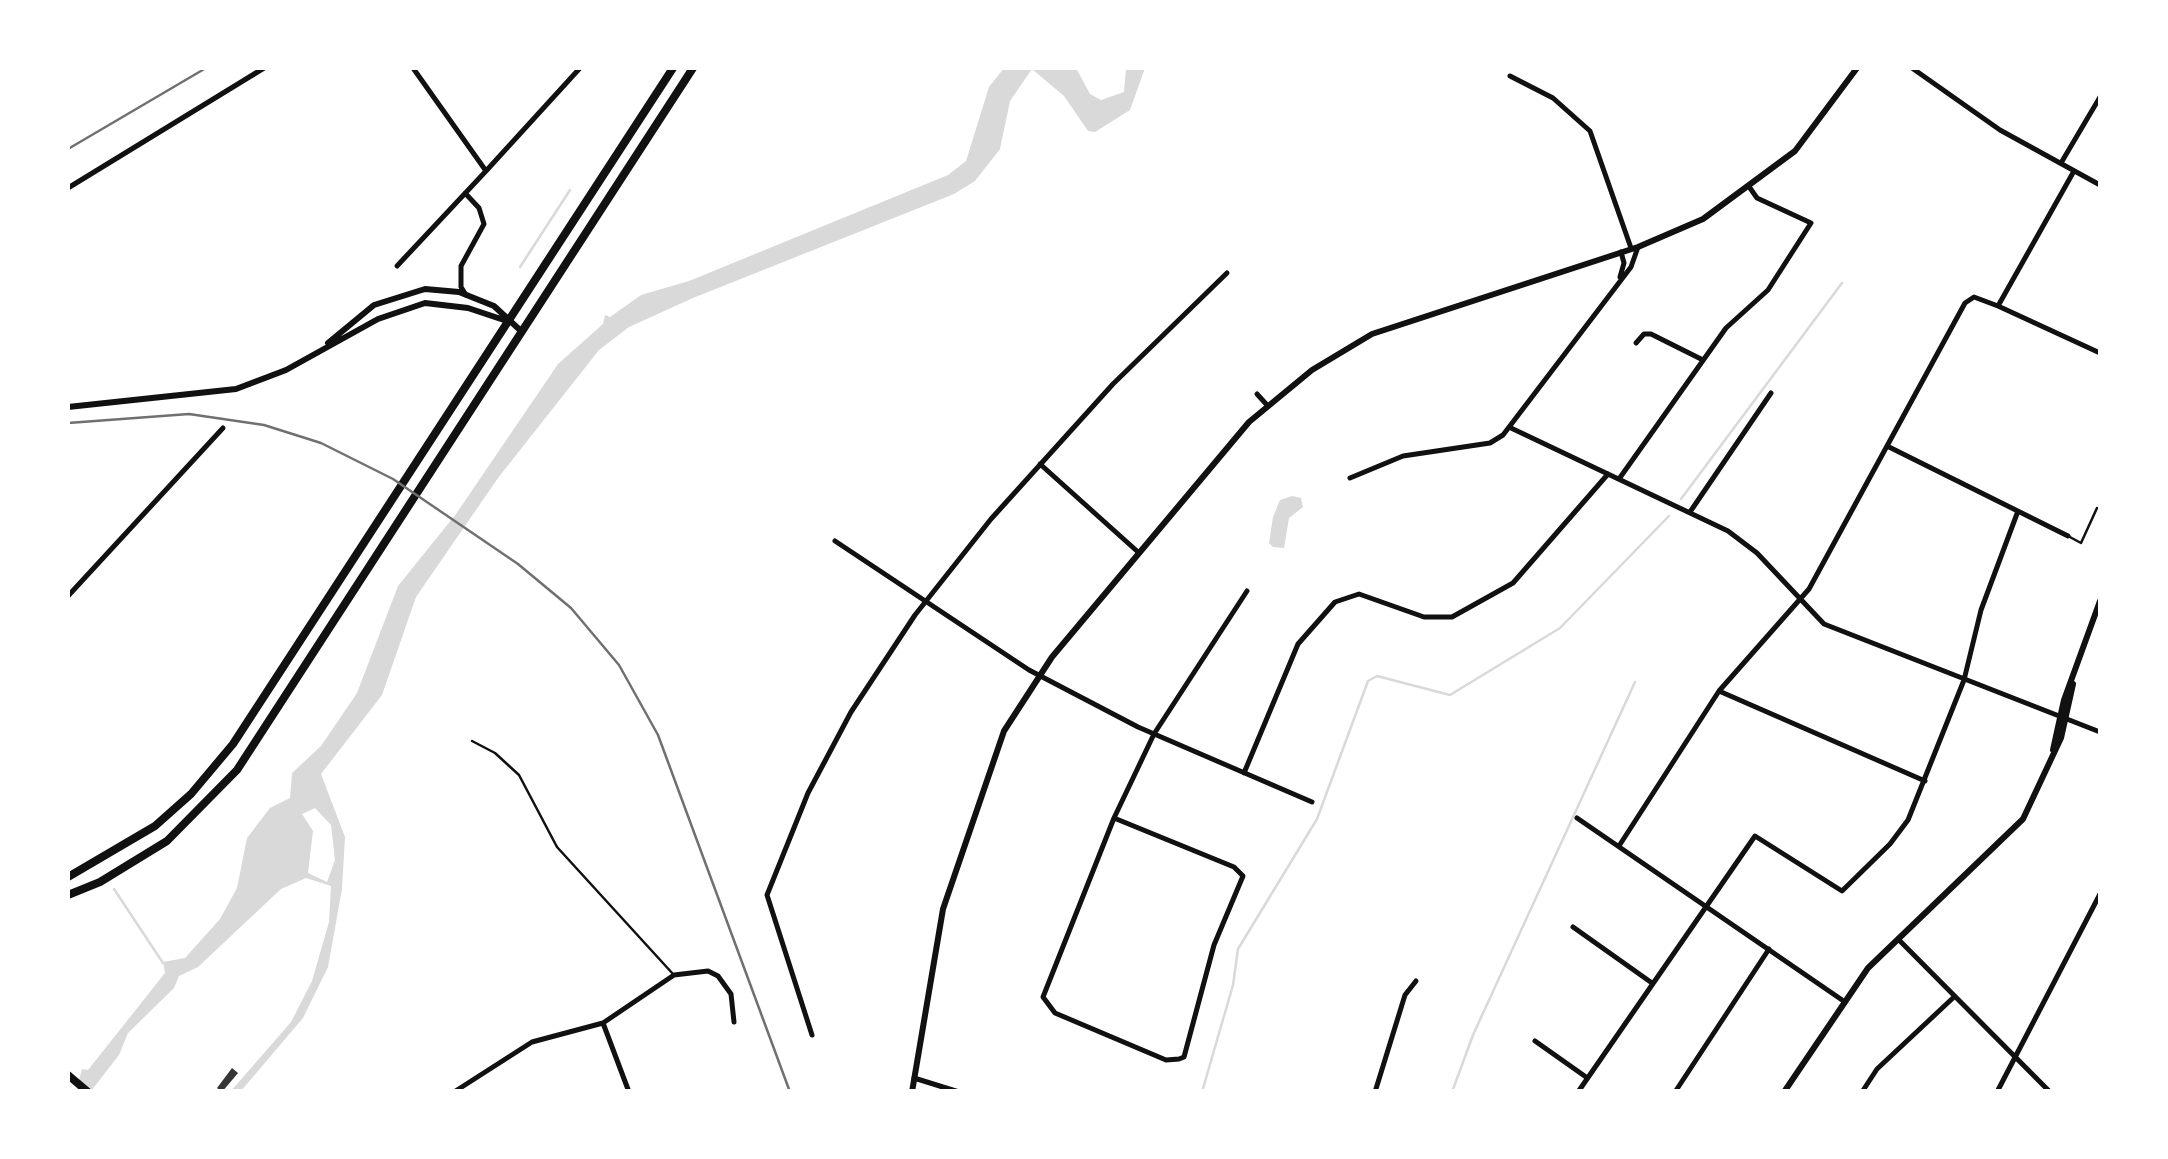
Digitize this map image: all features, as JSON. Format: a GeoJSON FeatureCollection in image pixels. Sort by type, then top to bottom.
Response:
{"type":"FeatureCollection","features":[{"type":"Feature","properties":{"kind":"main road"},"geometry":{"type":"LineString","coordinates":[[68,877],[155,826],[191,794],[233,744],[673,68]]}},
{"type":"Feature","properties":{"kind":"main road"},"geometry":{"type":"LineString","coordinates":[[68,895],[132,865],[194,818],[237,770],[693,68]]}},
{"type":"Feature","properties":{"kind":"main road"},"geometry":{"type":"LineString","coordinates":[[68,1074],[88,1092]]}},
{"type":"Feature","properties":{"kind":"street"},"geometry":{"type":"LineString","coordinates":[[68,188],[264,68]]}},
{"type":"Feature","properties":{"kind":"street"},"geometry":{"type":"LineString","coordinates":[[413,68],[486,171]]}},
{"type":"Feature","properties":{"kind":"street"},"geometry":{"type":"LineString","coordinates":[[397,266],[580,68]]}},
{"type":"Feature","properties":{"kind":"street"},"geometry":{"type":"LineString","coordinates":[[912,1092],[950,882],[993,755],[1038,675],[1138,552],[1267,405],[1326,360],[1382,330],[1688,227],[1750,188],[1805,139],[1857,68]]}},
{"type":"Feature","properties":{"kind":"street"},"geometry":{"type":"LineString","coordinates":[[1912,68],[2000,130],[2100,185]]}},
{"type":"Feature","properties":{"kind":"street"},"geometry":{"type":"LineString","coordinates":[[1350,478],[1402,456],[1490,443],[1510,428],[1631,267],[1634,248],[1590,131],[1553,98],[1510,76]]}},
{"type":"Feature","properties":{"kind":"street"},"geometry":{"type":"LineString","coordinates":[[2061,164],[2098,111],[2100,98]]}},
{"type":"Feature","properties":{"kind":"street"},"geometry":{"type":"LineString","coordinates":[[1998,306],[2074,171]]}},
{"type":"Feature","properties":{"kind":"street"},"geometry":{"type":"LineString","coordinates":[[1619,479],[1726,328],[1768,290],[1811,222],[1757,198],[1750,188]]}},
{"type":"Feature","properties":{"kind":"street"},"geometry":{"type":"LineString","coordinates":[[465,193],[479,208],[484,224],[460,266],[461,286],[466,295]]}},
{"type":"Feature","properties":{"kind":"street"},"geometry":{"type":"LineString","coordinates":[[1619,280],[1624,262],[1621,252]]}},
{"type":"Feature","properties":{"kind":"street"},"geometry":{"type":"LineString","coordinates":[[812,1036],[767,894],[821,767],[883,660],[924,602],[1040,463],[1227,274]]}},
{"type":"Feature","properties":{"kind":"street"},"geometry":{"type":"LineString","coordinates":[[319,351],[361,314],[390,297],[425,289],[466,295],[494,306],[507,322]]}},
{"type":"Feature","properties":{"kind":"street"},"geometry":{"type":"LineString","coordinates":[[1619,846],[1719,690],[1799,601],[1965,304],[1974,297],[2100,353]]}},
{"type":"Feature","properties":{"kind":"street"},"geometry":{"type":"LineString","coordinates":[[68,407],[236,389],[286,370],[378,318],[425,303],[468,308],[522,331]]}},
{"type":"Feature","properties":{"kind":"street"},"geometry":{"type":"LineString","coordinates":[[1636,344],[1644,334],[1651,334],[1703,360]]}},
{"type":"Feature","properties":{"kind":"street"},"geometry":{"type":"LineString","coordinates":[[1257,394],[1267,405]]}},
{"type":"Feature","properties":{"kind":"street"},"geometry":{"type":"LineString","coordinates":[[1690,512],[1771,394]]}},
{"type":"Feature","properties":{"kind":"street"},"geometry":{"type":"LineString","coordinates":[[68,596],[224,428]]}},
{"type":"Feature","properties":{"kind":"street"},"geometry":{"type":"LineString","coordinates":[[1510,428],[1690,512],[1746,544],[1824,624],[2100,732]]}},
{"type":"Feature","properties":{"kind":"street"},"geometry":{"type":"LineString","coordinates":[[1887,446],[2068,536]]}},
{"type":"Feature","properties":{"kind":"street"},"geometry":{"type":"LineString","coordinates":[[1040,463],[1138,552]]}},
{"type":"Feature","properties":{"kind":"street"},"geometry":{"type":"LineString","coordinates":[[1244,773],[1298,644],[1335,602],[1360,594],[1424,617],[1452,617],[1513,584],[1608,474]]}},
{"type":"Feature","properties":{"kind":"street"},"geometry":{"type":"LineString","coordinates":[[1578,1092],[1755,836],[1842,891],[1890,844],[1908,820],[1964,680],[1981,610],[2018,511]]}},
{"type":"Feature","properties":{"kind":"street"},"geometry":{"type":"LineString","coordinates":[[834,540],[1038,675],[1154,734],[1312,802]]}},
{"type":"Feature","properties":{"kind":"street"},"geometry":{"type":"LineString","coordinates":[[1114,818],[1234,866],[1243,876],[1214,945],[1184,1056],[1179,1059],[1166,1060],[1054,1013],[1042,997],[1114,818],[1154,734],[1246,591]]}},
{"type":"Feature","properties":{"kind":"street"},"geometry":{"type":"LineString","coordinates":[[1784,1092],[1868,968],[2014,831],[2032,806],[2054,752],[2100,601]]}},
{"type":"Feature","properties":{"kind":"street"},"geometry":{"type":"LineString","coordinates":[[1719,690],[1925,781]]}},
{"type":"Feature","properties":{"kind":"street"},"geometry":{"type":"LineString","coordinates":[[1576,818],[1845,1002]]}},
{"type":"Feature","properties":{"kind":"street"},"geometry":{"type":"LineString","coordinates":[[1997,1092],[2100,894]]}},
{"type":"Feature","properties":{"kind":"street"},"geometry":{"type":"LineString","coordinates":[[1573,928],[1652,984]]}},
{"type":"Feature","properties":{"kind":"street"},"geometry":{"type":"LineString","coordinates":[[1898,939],[2050,1092]]}},
{"type":"Feature","properties":{"kind":"street"},"geometry":{"type":"LineString","coordinates":[[1675,1092],[1770,949]]}},
{"type":"Feature","properties":{"kind":"street"},"geometry":{"type":"LineString","coordinates":[[454,1092],[532,1042],[603,1023],[674,976],[708,971],[718,976],[731,994],[734,1022]]}},
{"type":"Feature","properties":{"kind":"street"},"geometry":{"type":"LineString","coordinates":[[1374,1092],[1405,995],[1416,982]]}},
{"type":"Feature","properties":{"kind":"street"},"geometry":{"type":"LineString","coordinates":[[1862,1092],[1877,1069],[1954,997]]}},
{"type":"Feature","properties":{"kind":"street"},"geometry":{"type":"LineString","coordinates":[[603,1023],[629,1092]]}},
{"type":"Feature","properties":{"kind":"street"},"geometry":{"type":"LineString","coordinates":[[1535,1042],[1587,1077]]}},
{"type":"Feature","properties":{"kind":"street"},"geometry":{"type":"LineString","coordinates":[[914,1078],[958,1092]]}},
{"type":"Feature","properties":{"kind":"lane"},"geometry":{"type":"LineString","coordinates":[[2068,536],[2081,543],[2097,508]]}},
{"type":"Feature","properties":{"kind":"lane"},"geometry":{"type":"LineString","coordinates":[[287,664],[302,672]]}},
{"type":"Feature","properties":{"kind":"lane"},"geometry":{"type":"LineString","coordinates":[[472,741],[496,752],[519,775],[557,847],[674,976]]}},
{"type":"Feature","properties":{"kind":"shaded area"},"geometry":{"type":"Polygon","coordinates":[[[1004,68],[1076,68],[1090,94],[1101,100],[1124,92],[1126,68],[1145,68],[1130,110],[1095,132],[1088,131],[1064,96],[1032,69],[1010,101],[1000,149],[975,181],[954,194],[693,298],[629,327],[599,350],[498,478],[416,597],[382,695],[321,774],[345,837],[342,889],[328,967],[303,1018],[241,1091],[231,1091],[291,1022],[312,981],[329,922],[331,886],[306,878],[281,889],[198,967],[179,976],[174,988],[128,1033],[119,1055],[91,1091],[76,1092],[82,1069],[88,1070],[165,973],[163,962],[185,958],[220,919],[237,888],[247,838],[270,808],[290,798],[292,773],[321,746],[357,693],[398,586],[456,514],[558,364],[603,324],[605,315],[610,317],[641,295],[689,281],[948,175],[966,161],[989,87],[1004,68]],[[315,808],[302,814],[313,831],[308,873],[327,882],[335,860],[331,825],[315,808]]]}},
{"type":"Feature","properties":{"kind":"shaded area"},"geometry":{"type":"Polygon","coordinates":[[[1301,498],[1303,507],[1289,518],[1284,548],[1273,547],[1269,543],[1273,517],[1280,500],[1301,498]]]}},
{"type":"Feature","properties":{"kind":"building"},"geometry":{"type":"Polygon","coordinates":[[[232,1068],[238,1073],[222,1092],[217,1088],[232,1068]]]}},
{"type":"Feature","properties":{"kind":"waterway"},"geometry":{"type":"LineString","coordinates":[[520,267],[570,190]]}},
{"type":"Feature","properties":{"kind":"waterway"},"geometry":{"type":"LineString","coordinates":[[1681,499],[1842,283]]}},
{"type":"Feature","properties":{"kind":"waterway"},"geometry":{"type":"LineString","coordinates":[[1202,1092],[1233,985],[1238,949],[1317,819],[1368,681],[1377,676],[1450,695],[1560,628],[1669,516]]}},
{"type":"Feature","properties":{"kind":"waterway"},"geometry":{"type":"LineString","coordinates":[[1452,1092],[1473,1035],[1635,682]]}},
{"type":"Feature","properties":{"kind":"waterway"},"geometry":{"type":"LineString","coordinates":[[114,889],[163,963]]}},
{"type":"Feature","properties":{"kind":"railway"},"geometry":{"type":"LineString","coordinates":[[68,149],[206,68]]}},
{"type":"Feature","properties":{"kind":"railway"},"geometry":{"type":"LineString","coordinates":[[68,423],[189,414],[264,425],[321,443],[393,479],[518,564],[571,608],[619,665],[658,735],[790,1092]]}}]}
